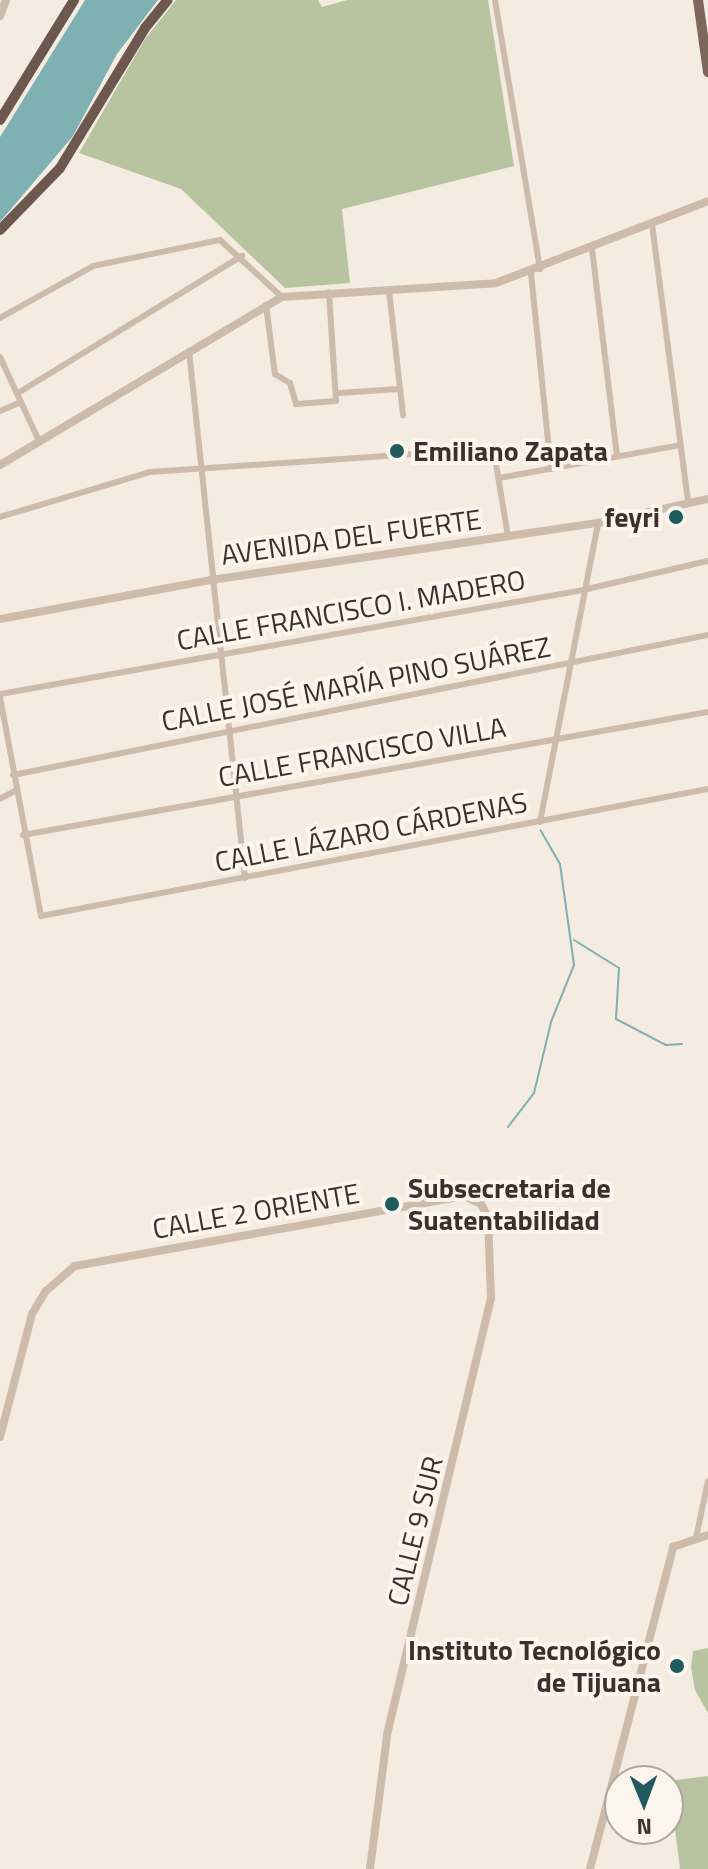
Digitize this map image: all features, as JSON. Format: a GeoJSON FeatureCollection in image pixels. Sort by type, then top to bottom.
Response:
{"type":"FeatureCollection","features":[{"type":"Feature","properties":{"kind":"highway"},"geometry":{"type":"LineString","coordinates":[[0,120],[74,0]]}},
{"type":"Feature","properties":{"kind":"highway"},"geometry":{"type":"LineString","coordinates":[[0,230],[60,168],[145,28],[168,0]]}},
{"type":"Feature","properties":{"kind":"main road"},"geometry":{"type":"LineString","coordinates":[[698,0],[708,72]]}},
{"type":"Feature","properties":{"kind":"street"},"geometry":{"type":"LineString","coordinates":[[0,16],[6,0]]}},
{"type":"Feature","properties":{"kind":"street"},"geometry":{"type":"LineString","coordinates":[[495,0],[535,271],[551,469]]}},
{"type":"Feature","properties":{"kind":"street"},"geometry":{"type":"LineString","coordinates":[[0,465],[282,297],[490,283],[535,271],[708,201]]}},
{"type":"Feature","properties":{"kind":"street"},"geometry":{"type":"LineString","coordinates":[[652,224],[688,503]]}},
{"type":"Feature","properties":{"kind":"street"},"geometry":{"type":"LineString","coordinates":[[0,318],[93,266],[220,240],[242,256],[282,297]]}},
{"type":"Feature","properties":{"kind":"street"},"geometry":{"type":"LineString","coordinates":[[592,249],[617,457]]}},
{"type":"Feature","properties":{"kind":"street"},"geometry":{"type":"LineString","coordinates":[[18,393],[242,256]]}},
{"type":"Feature","properties":{"kind":"street"},"geometry":{"type":"LineString","coordinates":[[389,290],[403,415]]}},
{"type":"Feature","properties":{"kind":"street"},"geometry":{"type":"LineString","coordinates":[[266,305],[275,374],[290,383],[296,404],[336,401],[339,393],[329,292]]}},
{"type":"Feature","properties":{"kind":"street"},"geometry":{"type":"LineString","coordinates":[[189,351],[226,733],[245,878]]}},
{"type":"Feature","properties":{"kind":"street"},"geometry":{"type":"LineString","coordinates":[[0,357],[39,441]]}},
{"type":"Feature","properties":{"kind":"street"},"geometry":{"type":"LineString","coordinates":[[339,393],[399,389]]}},
{"type":"Feature","properties":{"kind":"street"},"geometry":{"type":"LineString","coordinates":[[0,411],[21,402]]}},
{"type":"Feature","properties":{"kind":"street"},"geometry":{"type":"LineString","coordinates":[[499,478],[680,445]]}},
{"type":"Feature","properties":{"kind":"street"},"geometry":{"type":"LineString","coordinates":[[0,517],[139,474],[492,450],[508,537]]}},
{"type":"Feature","properties":{"kind":"street","name":"AVENIDA DEL FUERTE"},"geometry":{"type":"LineString","coordinates":[[0,619],[211,580],[598,523],[708,499]]}},
{"type":"Feature","properties":{"kind":"street"},"geometry":{"type":"LineString","coordinates":[[540,822],[598,523]]}},
{"type":"Feature","properties":{"kind":"street","name":"CALLE FRANCISCO I. MADERO"},"geometry":{"type":"LineString","coordinates":[[0,696],[583,590],[708,561]]}},
{"type":"Feature","properties":{"kind":"street","name":"CALLE JOSÉ MARÍA PINO SUÁREZ"},"geometry":{"type":"LineString","coordinates":[[13,775],[708,635]]}},
{"type":"Feature","properties":{"kind":"street"},"geometry":{"type":"LineString","coordinates":[[0,696],[23,835]]}},
{"type":"Feature","properties":{"kind":"street","name":"CALLE FRANCISCO VILLA"},"geometry":{"type":"LineString","coordinates":[[23,835],[708,712]]}},
{"type":"Feature","properties":{"kind":"street","name":"CALLE LÁZARO CÁRDENAS"},"geometry":{"type":"LineString","coordinates":[[23,835],[41,916],[708,789]]}},
{"type":"Feature","properties":{"kind":"street"},"geometry":{"type":"LineString","coordinates":[[0,799],[16,790]]}},
{"type":"Feature","properties":{"kind":"street","name":"CALLE 2 ORIENTE"},"geometry":{"type":"LineString","coordinates":[[0,1437],[32,1314],[46,1291],[75,1266],[464,1196],[481,1204]]}},
{"type":"Feature","properties":{"kind":"street","name":"CALLE 9 SUR"},"geometry":{"type":"LineString","coordinates":[[370,1869],[387,1736],[491,1298],[488,1217],[481,1204]]}},
{"type":"Feature","properties":{"kind":"street"},"geometry":{"type":"LineString","coordinates":[[696,1538],[708,1481]]}},
{"type":"Feature","properties":{"kind":"street"},"geometry":{"type":"LineString","coordinates":[[590,1869],[673,1547],[708,1535]]}},
{"type":"Feature","properties":{"kind":"green space"},"geometry":{"type":"Polygon","coordinates":[[[176,0],[318,0],[322,7],[347,0],[488,0],[514,166],[342,209],[350,283],[285,288],[181,189],[79,153],[145,39],[176,0]]]}},
{"type":"Feature","properties":{"kind":"green space"},"geometry":{"type":"Polygon","coordinates":[[[708,1648],[708,1713],[695,1690],[691,1667],[693,1651],[708,1648]]]}},
{"type":"Feature","properties":{"kind":"green space"},"geometry":{"type":"Polygon","coordinates":[[[708,1776],[708,1869],[680,1869],[677,1845],[684,1845],[684,1779],[708,1776]]]}},
{"type":"Feature","properties":{"kind":"water"},"geometry":{"type":"Polygon","coordinates":[[[85,0],[158,0],[117,54],[73,136],[0,222],[0,137],[85,0]]]}},
{"type":"Feature","properties":{"kind":"waterway"},"geometry":{"type":"LineString","coordinates":[[508,1127],[534,1093],[551,1022],[574,965],[560,864],[540,830]]}},
{"type":"Feature","properties":{"kind":"waterway"},"geometry":{"type":"LineString","coordinates":[[574,940],[619,968],[616,1019],[666,1045],[682,1044]]}},
{"type":"Feature","properties":{"kind":"place","name":"Emiliano Zapata"},"geometry":{"type":"Point","coordinates":[397,451]}},
{"type":"Feature","properties":{"kind":"place","name":"feyri"},"geometry":{"type":"Point","coordinates":[676,517]}},
{"type":"Feature","properties":{"kind":"place","name":"Subsecretaria de Suatentabilidad"},"geometry":{"type":"Point","coordinates":[392,1204]}},
{"type":"Feature","properties":{"kind":"place","name":"Instituto Tecnológico de Tijuana"},"geometry":{"type":"Point","coordinates":[677,1666]}}]}
